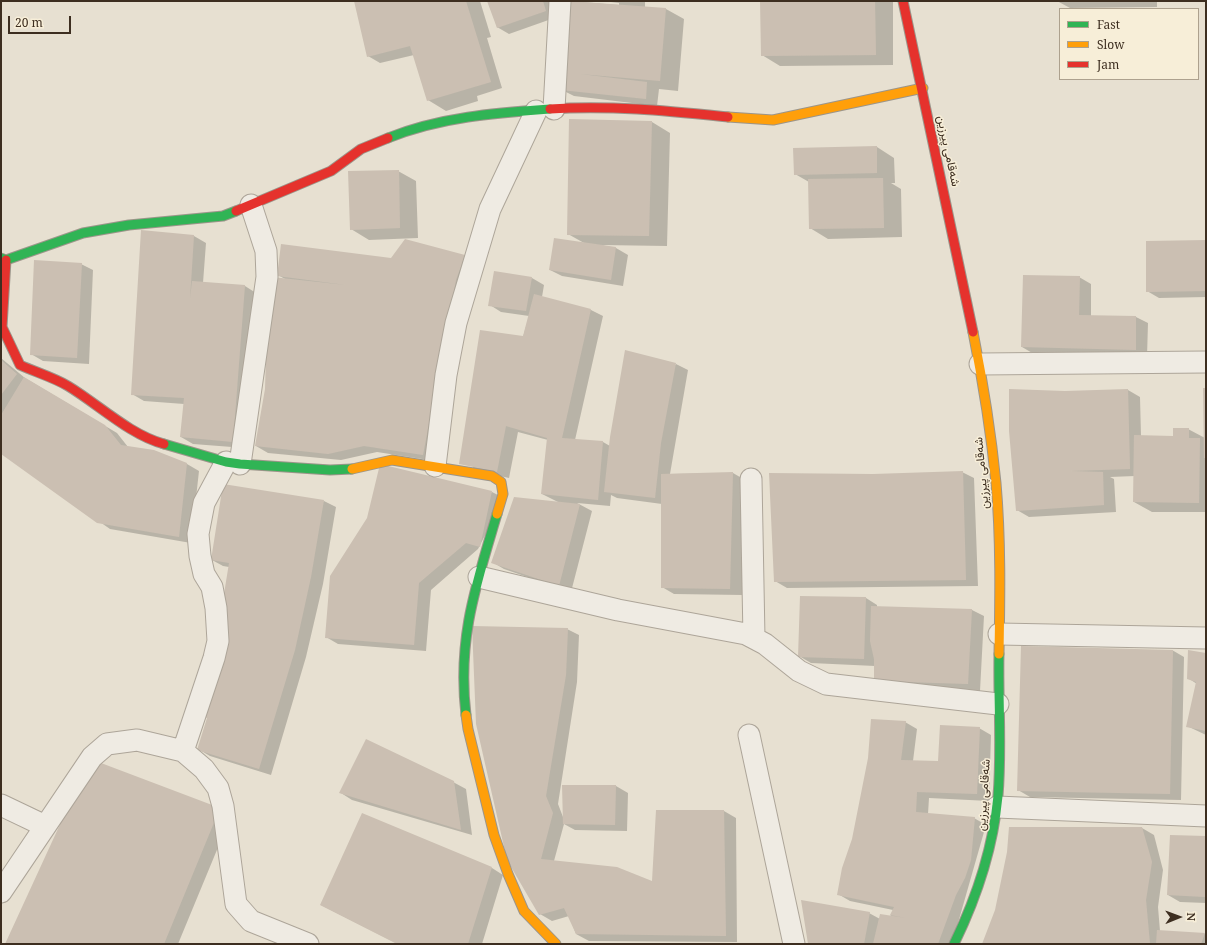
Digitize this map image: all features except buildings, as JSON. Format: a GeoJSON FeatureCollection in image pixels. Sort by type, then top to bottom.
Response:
{"type":"FeatureCollection","features":[{"type":"Feature","properties":{"kind":"street"},"geometry":{"type":"LineString","coordinates":[[435,466],[446,375],[456,323],[490,209],[545,110],[560,1]]}},
{"type":"Feature","properties":{"kind":"street","name":"شەقامی پیرزین"},"geometry":{"type":"LineString","coordinates":[[902,1],[923,88],[980,364],[993,456],[997,502],[999,634],[999,772],[997,807],[990,851],[978,894],[954,944]]}},
{"type":"Feature","properties":{"kind":"street"},"geometry":{"type":"LineString","coordinates":[[556,944],[524,911],[508,874],[494,835],[468,729],[463,687],[464,651],[471,604],[503,494],[501,482],[492,476],[392,460],[356,469],[330,470],[233,463],[156,442],[131,428],[66,385],[20,365],[2,327],[3,259],[83,234],[129,225],[223,216],[252,205],[331,170],[361,149],[406,131],[430,124],[488,113],[582,107],[640,108],[733,118],[773,120],[923,88]]}},
{"type":"Feature","properties":{"kind":"street"},"geometry":{"type":"LineString","coordinates":[[183,751],[214,658],[218,641],[216,608],[212,587],[204,574],[200,556],[198,534],[204,503],[233,463],[267,277],[266,252],[252,205]]}},
{"type":"Feature","properties":{"kind":"street"},"geometry":{"type":"LineString","coordinates":[[980,364],[1206,362]]}},
{"type":"Feature","properties":{"kind":"street"},"geometry":{"type":"LineString","coordinates":[[750,478],[754,638]]}},
{"type":"Feature","properties":{"kind":"street"},"geometry":{"type":"LineString","coordinates":[[479,577],[598,606],[738,632],[765,644],[799,671],[826,684],[998,704]]}},
{"type":"Feature","properties":{"kind":"street"},"geometry":{"type":"LineString","coordinates":[[999,634],[1206,638]]}},
{"type":"Feature","properties":{"kind":"street"},"geometry":{"type":"LineString","coordinates":[[749,735],[794,944]]}},
{"type":"Feature","properties":{"kind":"street"},"geometry":{"type":"LineString","coordinates":[[1,892],[92,757],[107,744],[138,740],[183,751],[204,769],[218,788],[228,834],[236,904],[251,921],[308,944]]}},
{"type":"Feature","properties":{"kind":"street"},"geometry":{"type":"LineString","coordinates":[[1,805],[45,826]]}},
{"type":"Feature","properties":{"kind":"street"},"geometry":{"type":"LineString","coordinates":[[997,807],[1203,813]]}},
{"type":"Feature","properties":{"kind":"traffic: fast"},"geometry":{"type":"LineString","coordinates":[[388,138],[428,125],[468,117],[550,109]]}},
{"type":"Feature","properties":{"kind":"traffic: fast"},"geometry":{"type":"LineString","coordinates":[[1,258],[6,260],[83,233],[129,225],[223,216],[236,211]]}},
{"type":"Feature","properties":{"kind":"traffic: fast"},"geometry":{"type":"LineString","coordinates":[[164,444],[226,462],[240,464],[330,470],[352,469]]}},
{"type":"Feature","properties":{"kind":"traffic: fast"},"geometry":{"type":"LineString","coordinates":[[466,715],[464,687],[466,637],[470,613],[482,565],[497,514]]}},
{"type":"Feature","properties":{"kind":"traffic: fast"},"geometry":{"type":"LineString","coordinates":[[954,944],[970,908],[983,872],[996,816],[1000,761],[999,654]]}},
{"type":"Feature","properties":{"kind":"traffic: slow"},"geometry":{"type":"LineString","coordinates":[[728,117],[773,120],[923,88]]}},
{"type":"Feature","properties":{"kind":"traffic: slow"},"geometry":{"type":"LineString","coordinates":[[973,332],[992,445],[998,504],[1000,590],[999,654]]}},
{"type":"Feature","properties":{"kind":"traffic: slow"},"geometry":{"type":"LineString","coordinates":[[352,469],[392,460],[492,476],[501,482],[503,494],[497,514]]}},
{"type":"Feature","properties":{"kind":"traffic: slow"},"geometry":{"type":"LineString","coordinates":[[466,715],[468,729],[494,835],[508,874],[524,911],[556,944]]}},
{"type":"Feature","properties":{"kind":"traffic: jam"},"geometry":{"type":"LineString","coordinates":[[903,1],[973,332]]}},
{"type":"Feature","properties":{"kind":"traffic: jam"},"geometry":{"type":"LineString","coordinates":[[550,109],[617,108],[728,117]]}},
{"type":"Feature","properties":{"kind":"traffic: jam"},"geometry":{"type":"LineString","coordinates":[[236,211],[331,171],[361,149],[388,138]]}},
{"type":"Feature","properties":{"kind":"traffic: jam"},"geometry":{"type":"LineString","coordinates":[[6,260],[2,327],[20,365],[62,383],[139,434],[164,444]]}}]}
